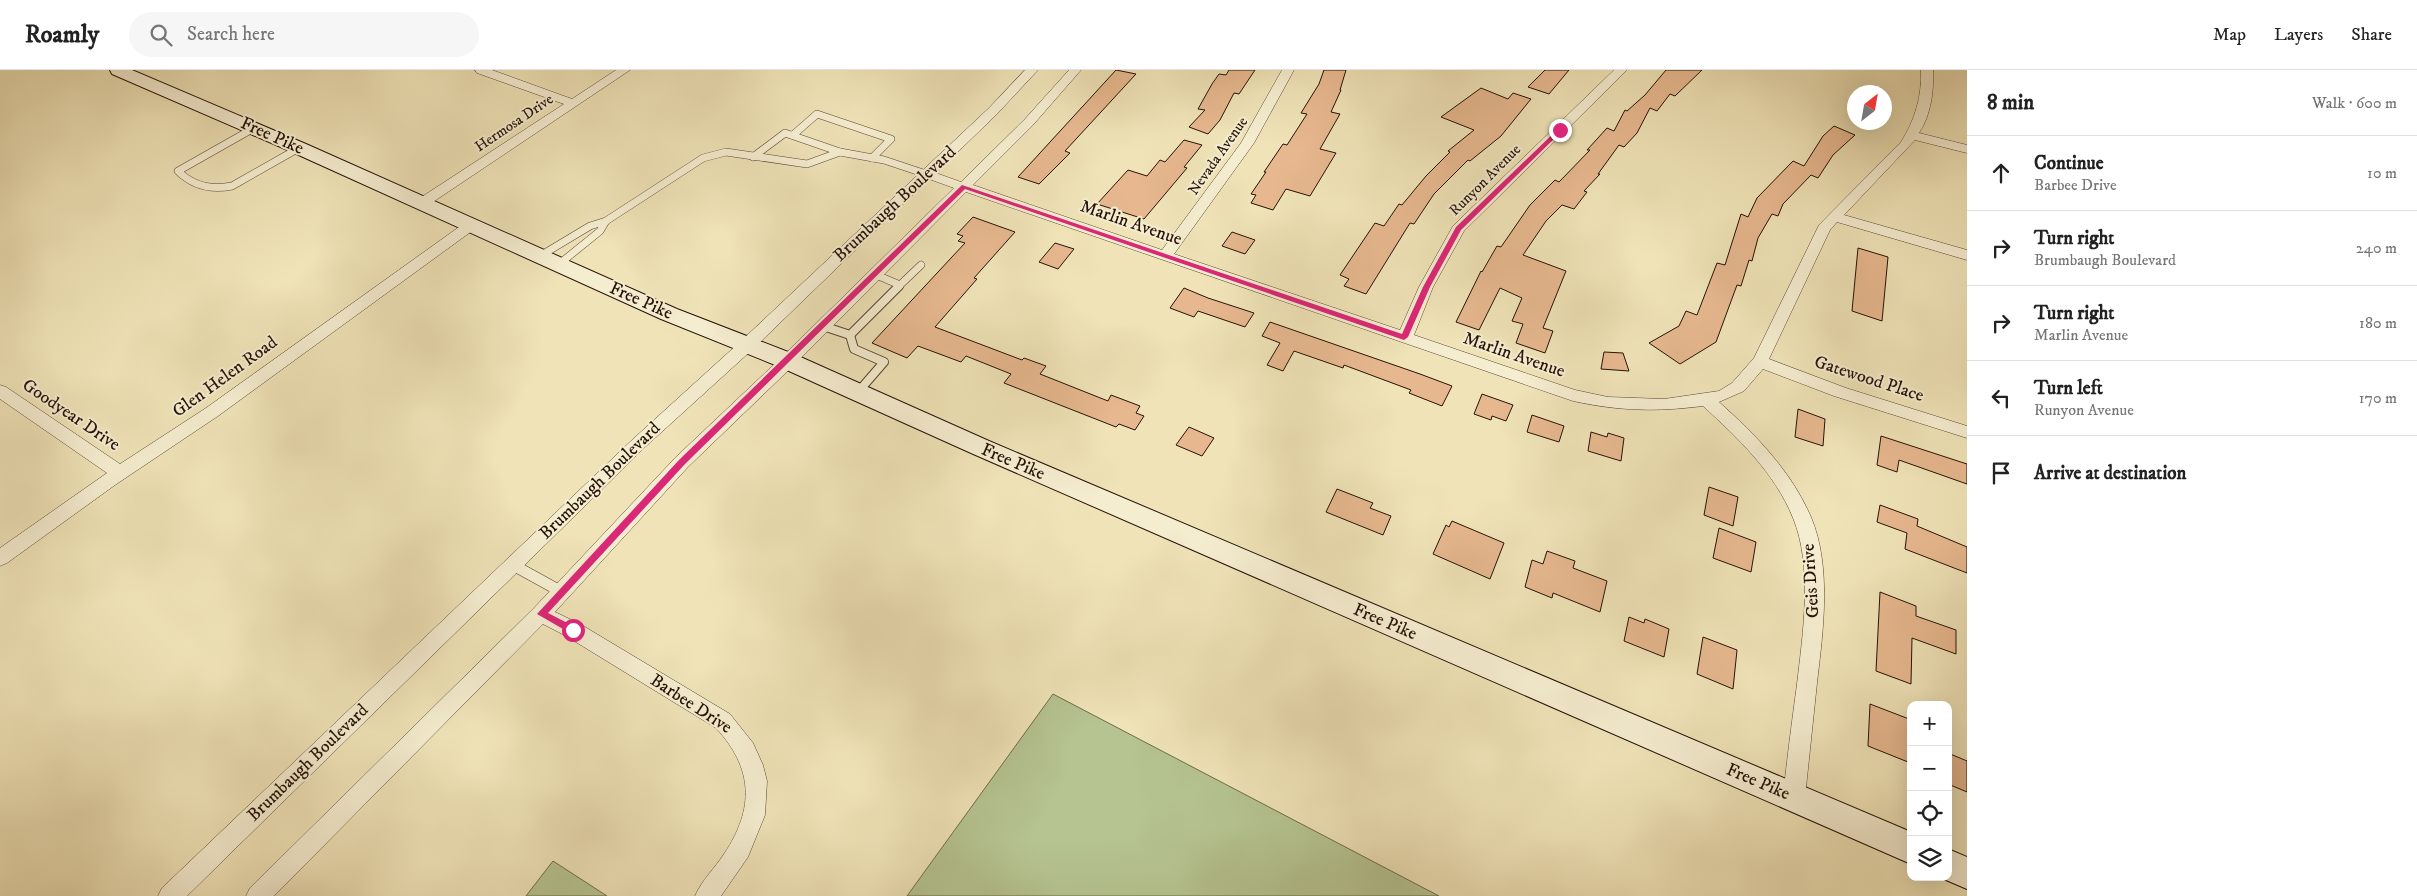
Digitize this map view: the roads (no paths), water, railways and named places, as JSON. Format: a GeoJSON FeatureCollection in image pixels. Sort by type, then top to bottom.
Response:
{"type":"FeatureCollection","features":[{"type":"Feature","properties":{"kind":"main road","name":"Free Pike"},"geometry":{"type":"LineString","coordinates":[[118,70],[254,128],[669,314],[788,361],[980,447],[1907,846]]}},
{"type":"Feature","properties":{"kind":"main road"},"geometry":{"type":"LineString","coordinates":[[1952,867],[1967,873]]}},
{"type":"Feature","properties":{"kind":"street"},"geometry":{"type":"LineString","coordinates":[[481,70],[573,104]]}},
{"type":"Feature","properties":{"kind":"street","name":"Hermosa Drive"},"geometry":{"type":"LineString","coordinates":[[422,203],[624,70]]}},
{"type":"Feature","properties":{"kind":"street","name":"Brumbaugh Boulevard"},"geometry":{"type":"LineString","coordinates":[[170,896],[638,444],[747,345],[994,111],[1032,70]]}},
{"type":"Feature","properties":{"kind":"street","name":"Brumbaugh Boulevard"},"geometry":{"type":"LineString","coordinates":[[258,896],[541,614],[682,462],[788,361],[1029,122],[1075,70]]}},
{"type":"Feature","properties":{"kind":"street","name":"Nevada Avenue"},"geometry":{"type":"LineString","coordinates":[[1166,254],[1235,162],[1270,108],[1288,70]]}},
{"type":"Feature","properties":{"kind":"street","name":"Runyon Avenue"},"geometry":{"type":"LineString","coordinates":[[1404,337],[1430,280],[1458,229],[1621,70]]}},
{"type":"Feature","properties":{"kind":"street","name":"Marlin Avenue"},"geometry":{"type":"LineString","coordinates":[[926,174],[1166,254],[1573,395],[1608,403],[1664,405],[1706,400],[1724,395],[1738,387],[1760,362],[1814,247],[1834,217],[1918,127],[1926,99],[1927,70]]}},
{"type":"Feature","properties":{"kind":"street"},"geometry":{"type":"LineString","coordinates":[[1912,135],[1967,149]]}},
{"type":"Feature","properties":{"kind":"street"},"geometry":{"type":"LineString","coordinates":[[1834,217],[1967,255]]}},
{"type":"Feature","properties":{"kind":"street","name":"Glen Helen Road"},"geometry":{"type":"LineString","coordinates":[[0,558],[120,473],[212,412],[471,225]]}},
{"type":"Feature","properties":{"kind":"street","name":"Gatewood Place"},"geometry":{"type":"LineString","coordinates":[[1760,362],[1840,392],[1967,432]]}},
{"type":"Feature","properties":{"kind":"street","name":"Goodyear Drive"},"geometry":{"type":"LineString","coordinates":[[0,391],[120,473]]}},
{"type":"Feature","properties":{"kind":"street","name":"Geis Drive"},"geometry":{"type":"LineString","coordinates":[[1706,400],[1751,440],[1765,456],[1784,483],[1801,514],[1808,537],[1814,574],[1816,612],[1794,797]]}},
{"type":"Feature","properties":{"kind":"street","name":"Barbee Drive"},"geometry":{"type":"LineString","coordinates":[[541,614],[573,630],[723,721],[738,735],[749,753],[756,773],[757,795],[751,827],[740,850],[707,896]]}},
{"type":"Feature","properties":{"kind":"lane"},"geometry":{"type":"LineString","coordinates":[[793,135],[817,114],[891,139],[872,158]]}},
{"type":"Feature","properties":{"kind":"lane"},"geometry":{"type":"LineString","coordinates":[[254,128],[178,171],[182,176],[198,184],[221,189],[240,182],[299,148]]}},
{"type":"Feature","properties":{"kind":"lane"},"geometry":{"type":"LineString","coordinates":[[753,157],[785,133],[840,152],[872,158],[926,174]]}},
{"type":"Feature","properties":{"kind":"lane"},"geometry":{"type":"LineString","coordinates":[[540,256],[590,226],[606,221],[703,158],[726,152],[807,164],[840,152]]}},
{"type":"Feature","properties":{"kind":"lane"},"geometry":{"type":"LineString","coordinates":[[558,264],[600,231],[606,221]]}},
{"type":"Feature","properties":{"kind":"lane"},"geometry":{"type":"LineString","coordinates":[[850,335],[921,265]]}},
{"type":"Feature","properties":{"kind":"lane"},"geometry":{"type":"LineString","coordinates":[[874,274],[900,285]]}},
{"type":"Feature","properties":{"kind":"lane"},"geometry":{"type":"LineString","coordinates":[[823,326],[850,335]]}},
{"type":"Feature","properties":{"kind":"lane"},"geometry":{"type":"LineString","coordinates":[[850,335],[854,349],[884,362],[858,392]]}},
{"type":"Feature","properties":{"kind":"lane"},"geometry":{"type":"LineString","coordinates":[[513,565],[562,592]]}}]}
